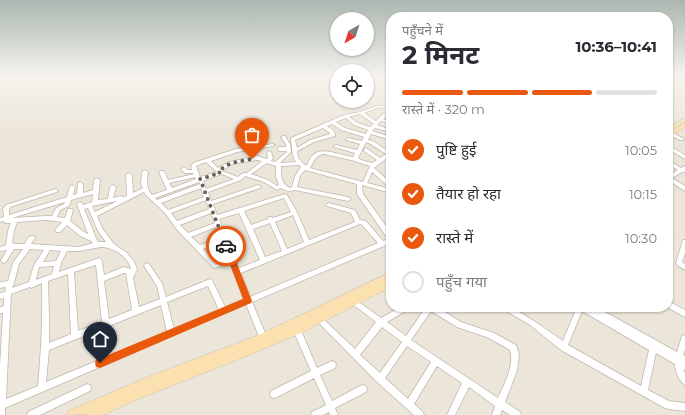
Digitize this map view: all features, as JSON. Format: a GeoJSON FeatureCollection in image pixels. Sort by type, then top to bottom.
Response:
{"type":"FeatureCollection","features":[{"type":"Feature","properties":{"kind":"main road"},"geometry":{"type":"LineString","coordinates":[[673,130],[685,120]]}},
{"type":"Feature","properties":{"kind":"main road"},"geometry":{"type":"LineString","coordinates":[[673,131],[685,126]]}},
{"type":"Feature","properties":{"kind":"main road"},"geometry":{"type":"LineString","coordinates":[[93,414],[264,341],[386,279]]}},
{"type":"Feature","properties":{"kind":"main road"},"geometry":{"type":"LineString","coordinates":[[72,415],[150,381],[297,330],[386,286]]}},
{"type":"Feature","properties":{"kind":"street"},"geometry":{"type":"LineString","coordinates":[[303,166],[294,151],[293,139],[346,116],[361,113],[376,107],[386,107]]}},
{"type":"Feature","properties":{"kind":"street"},"geometry":{"type":"LineString","coordinates":[[357,160],[355,158],[358,152],[371,132],[386,115],[382,108]]}},
{"type":"Feature","properties":{"kind":"street"},"geometry":{"type":"LineString","coordinates":[[361,113],[371,132],[386,149]]}},
{"type":"Feature","properties":{"kind":"street"},"geometry":{"type":"LineString","coordinates":[[346,116],[356,124],[371,132],[386,137]]}},
{"type":"Feature","properties":{"kind":"street"},"geometry":{"type":"LineString","coordinates":[[333,122],[343,129],[371,132],[386,131]]}},
{"type":"Feature","properties":{"kind":"street"},"geometry":{"type":"LineString","coordinates":[[348,139],[371,132],[386,125]]}},
{"type":"Feature","properties":{"kind":"street"},"geometry":{"type":"LineString","coordinates":[[294,151],[312,141],[333,135],[332,132],[324,126]]}},
{"type":"Feature","properties":{"kind":"street"},"geometry":{"type":"LineString","coordinates":[[673,135],[684,140]]}},
{"type":"Feature","properties":{"kind":"street"},"geometry":{"type":"LineString","coordinates":[[283,137],[289,148],[288,153],[277,165],[278,177],[283,186],[288,190],[294,188],[348,198]]}},
{"type":"Feature","properties":{"kind":"street"},"geometry":{"type":"LineString","coordinates":[[264,341],[194,164],[230,153],[272,145]]}},
{"type":"Feature","properties":{"kind":"street"},"geometry":{"type":"LineString","coordinates":[[336,146],[358,152]]}},
{"type":"Feature","properties":{"kind":"street"},"geometry":{"type":"LineString","coordinates":[[280,149],[289,148]]}},
{"type":"Feature","properties":{"kind":"street"},"geometry":{"type":"LineString","coordinates":[[366,150],[380,160]]}},
{"type":"Feature","properties":{"kind":"street"},"geometry":{"type":"LineString","coordinates":[[673,150],[685,157]]}},
{"type":"Feature","properties":{"kind":"street"},"geometry":{"type":"LineString","coordinates":[[230,153],[231,163]]}},
{"type":"Feature","properties":{"kind":"street"},"geometry":{"type":"LineString","coordinates":[[166,182],[244,176],[271,159],[269,153]]}},
{"type":"Feature","properties":{"kind":"street"},"geometry":{"type":"LineString","coordinates":[[294,188],[303,166],[319,153],[357,160],[372,167],[386,184]]}},
{"type":"Feature","properties":{"kind":"street"},"geometry":{"type":"LineString","coordinates":[[386,156],[372,167],[359,182],[360,194],[386,238]]}},
{"type":"Feature","properties":{"kind":"street"},"geometry":{"type":"LineString","coordinates":[[157,202],[219,172],[231,163],[259,158],[277,165],[303,166],[347,179],[386,187]]}},
{"type":"Feature","properties":{"kind":"street"},"geometry":{"type":"LineString","coordinates":[[207,160],[219,172],[266,181],[278,188],[283,186]]}},
{"type":"Feature","properties":{"kind":"street"},"geometry":{"type":"LineString","coordinates":[[673,164],[684,170]]}},
{"type":"Feature","properties":{"kind":"street"},"geometry":{"type":"LineString","coordinates":[[184,169],[200,180]]}},
{"type":"Feature","properties":{"kind":"street"},"geometry":{"type":"LineString","coordinates":[[240,169],[244,176]]}},
{"type":"Feature","properties":{"kind":"street"},"geometry":{"type":"LineString","coordinates":[[673,174],[684,170]]}},
{"type":"Feature","properties":{"kind":"street"},"geometry":{"type":"LineString","coordinates":[[144,172],[145,189],[215,265],[232,260]]}},
{"type":"Feature","properties":{"kind":"street"},"geometry":{"type":"LineString","coordinates":[[162,172],[170,190]]}},
{"type":"Feature","properties":{"kind":"street"},"geometry":{"type":"LineString","coordinates":[[129,175],[129,196]]}},
{"type":"Feature","properties":{"kind":"street"},"geometry":{"type":"LineString","coordinates":[[96,180],[96,192],[92,204],[93,215],[100,229],[112,246],[129,259],[134,270],[130,278]]}},
{"type":"Feature","properties":{"kind":"street"},"geometry":{"type":"LineString","coordinates":[[152,197],[200,180]]}},
{"type":"Feature","properties":{"kind":"street"},"geometry":{"type":"LineString","coordinates":[[673,182],[685,189]]}},
{"type":"Feature","properties":{"kind":"street"},"geometry":{"type":"LineString","coordinates":[[80,184],[80,195]]}},
{"type":"Feature","properties":{"kind":"street"},"geometry":{"type":"LineString","coordinates":[[110,200],[113,186]]}},
{"type":"Feature","properties":{"kind":"street"},"geometry":{"type":"LineString","coordinates":[[54,218],[58,209],[67,205],[72,187]]}},
{"type":"Feature","properties":{"kind":"street"},"geometry":{"type":"LineString","coordinates":[[167,212],[258,187]]}},
{"type":"Feature","properties":{"kind":"street"},"geometry":{"type":"LineString","coordinates":[[93,215],[145,189]]}},
{"type":"Feature","properties":{"kind":"street"},"geometry":{"type":"LineString","coordinates":[[0,212],[6,210],[10,205],[55,191]]}},
{"type":"Feature","properties":{"kind":"street"},"geometry":{"type":"LineString","coordinates":[[0,220],[69,198],[96,192]]}},
{"type":"Feature","properties":{"kind":"street"},"geometry":{"type":"LineString","coordinates":[[37,219],[39,207],[38,196]]}},
{"type":"Feature","properties":{"kind":"street"},"geometry":{"type":"LineString","coordinates":[[95,242],[81,206],[129,196]]}},
{"type":"Feature","properties":{"kind":"street"},"geometry":{"type":"LineString","coordinates":[[187,236],[241,210],[285,196],[292,205],[294,213],[308,243]]}},
{"type":"Feature","properties":{"kind":"street"},"geometry":{"type":"LineString","coordinates":[[328,205],[353,211],[358,223]]}},
{"type":"Feature","properties":{"kind":"street"},"geometry":{"type":"LineString","coordinates":[[6,210],[8,222],[54,218],[67,221],[82,234],[95,242],[112,246]]}},
{"type":"Feature","properties":{"kind":"street"},"geometry":{"type":"LineString","coordinates":[[58,230],[67,221],[70,210]]}},
{"type":"Feature","properties":{"kind":"street"},"geometry":{"type":"LineString","coordinates":[[176,224],[212,210]]}},
{"type":"Feature","properties":{"kind":"street"},"geometry":{"type":"LineString","coordinates":[[241,210],[264,261]]}},
{"type":"Feature","properties":{"kind":"street"},"geometry":{"type":"LineString","coordinates":[[249,228],[271,219],[294,213]]}},
{"type":"Feature","properties":{"kind":"street"},"geometry":{"type":"LineString","coordinates":[[271,219],[285,252]]}},
{"type":"Feature","properties":{"kind":"street"},"geometry":{"type":"LineString","coordinates":[[4,260],[11,246],[11,231],[15,222]]}},
{"type":"Feature","properties":{"kind":"street"},"geometry":{"type":"LineString","coordinates":[[236,272],[358,223],[364,223],[386,240]]}},
{"type":"Feature","properties":{"kind":"street"},"geometry":{"type":"LineString","coordinates":[[1,415],[3,309],[16,263],[32,238]]}},
{"type":"Feature","properties":{"kind":"street"},"geometry":{"type":"LineString","coordinates":[[199,248],[224,239]]}},
{"type":"Feature","properties":{"kind":"street"},"geometry":{"type":"LineString","coordinates":[[0,249],[11,246],[28,245],[81,249],[95,242]]}},
{"type":"Feature","properties":{"kind":"street"},"geometry":{"type":"LineString","coordinates":[[1,405],[386,242]]}},
{"type":"Feature","properties":{"kind":"street"},"geometry":{"type":"LineString","coordinates":[[685,242],[679,263],[685,267]]}},
{"type":"Feature","properties":{"kind":"street"},"geometry":{"type":"LineString","coordinates":[[31,285],[37,265],[50,247]]}},
{"type":"Feature","properties":{"kind":"street"},"geometry":{"type":"LineString","coordinates":[[54,277],[58,263],[66,248]]}},
{"type":"Feature","properties":{"kind":"street"},"geometry":{"type":"LineString","coordinates":[[0,296],[99,261],[106,324]]}},
{"type":"Feature","properties":{"kind":"street"},"geometry":{"type":"LineString","coordinates":[[37,265],[58,263]]}},
{"type":"Feature","properties":{"kind":"street"},"geometry":{"type":"LineString","coordinates":[[147,266],[158,281],[171,333]]}},
{"type":"Feature","properties":{"kind":"street"},"geometry":{"type":"LineString","coordinates":[[101,279],[127,269],[136,312]]}},
{"type":"Feature","properties":{"kind":"street"},"geometry":{"type":"LineString","coordinates":[[71,271],[75,336]]}},
{"type":"Feature","properties":{"kind":"street"},"geometry":{"type":"LineString","coordinates":[[42,388],[46,318],[45,280]]}},
{"type":"Feature","properties":{"kind":"street"},"geometry":{"type":"LineString","coordinates":[[44,348],[210,282],[223,311]]}},
{"type":"Feature","properties":{"kind":"street"},"geometry":{"type":"LineString","coordinates":[[0,285],[10,284]]}},
{"type":"Feature","properties":{"kind":"street"},"geometry":{"type":"LineString","coordinates":[[353,302],[436,361],[517,415]]}},
{"type":"Feature","properties":{"kind":"street"},"geometry":{"type":"LineString","coordinates":[[673,307],[685,314]]}},
{"type":"Feature","properties":{"kind":"street"},"geometry":{"type":"LineString","coordinates":[[355,355],[381,322],[398,312]]}},
{"type":"Feature","properties":{"kind":"street"},"geometry":{"type":"LineString","coordinates":[[380,379],[427,312]]}},
{"type":"Feature","properties":{"kind":"street"},"geometry":{"type":"LineString","coordinates":[[438,312],[459,325],[491,335],[512,348],[515,354],[513,371],[496,415]]}},
{"type":"Feature","properties":{"kind":"street"},"geometry":{"type":"LineString","coordinates":[[513,312],[532,323],[564,347],[644,392],[668,405],[685,407]]}},
{"type":"Feature","properties":{"kind":"street"},"geometry":{"type":"LineString","coordinates":[[564,347],[578,312]]}},
{"type":"Feature","properties":{"kind":"street"},"geometry":{"type":"LineString","coordinates":[[599,312],[653,348],[682,361]]}},
{"type":"Feature","properties":{"kind":"street"},"geometry":{"type":"LineString","coordinates":[[600,312],[682,361]]}},
{"type":"Feature","properties":{"kind":"street"},"geometry":{"type":"LineString","coordinates":[[319,319],[380,379],[420,415]]}},
{"type":"Feature","properties":{"kind":"street"},"geometry":{"type":"LineString","coordinates":[[297,330],[334,415]]}},
{"type":"Feature","properties":{"kind":"street"},"geometry":{"type":"LineString","coordinates":[[685,338],[682,361],[679,370],[685,381]]}},
{"type":"Feature","properties":{"kind":"street"},"geometry":{"type":"LineString","coordinates":[[644,392],[653,348]]}},
{"type":"Feature","properties":{"kind":"street"},"geometry":{"type":"LineString","coordinates":[[409,405],[436,361]]}},
{"type":"Feature","properties":{"kind":"street"},"geometry":{"type":"LineString","coordinates":[[274,394],[332,365]]}},
{"type":"Feature","properties":{"kind":"street"},"geometry":{"type":"LineString","coordinates":[[451,415],[467,382]]}},
{"type":"Feature","properties":{"kind":"street"},"geometry":{"type":"LineString","coordinates":[[31,415],[87,388]]}},
{"type":"Feature","properties":{"kind":"street"},"geometry":{"type":"LineString","coordinates":[[315,415],[363,389]]}},
{"type":"Feature","properties":{"kind":"way so far"},"geometry":{"type":"LineString","coordinates":[[226,246],[200,179],[220,173],[218,171],[228,164],[252,159]]}},
{"type":"Feature","properties":{"kind":"route"},"geometry":{"type":"LineString","coordinates":[[100,363],[248,301],[226,246]]}}]}
